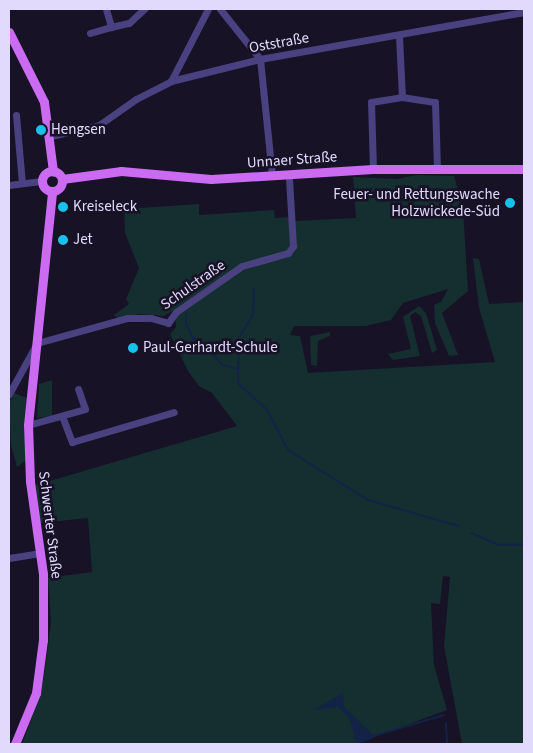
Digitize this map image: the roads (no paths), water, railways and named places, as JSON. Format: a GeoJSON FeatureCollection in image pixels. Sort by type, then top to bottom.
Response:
{"type":"FeatureCollection","features":[{"type":"Feature","properties":{"kind":"main road"},"geometry":{"type":"LineString","coordinates":[[9,32],[42,95],[51,136],[53,171],[62,179],[61,187],[52,191],[42,181],[44,175],[53,171]]}},
{"type":"Feature","properties":{"kind":"main road","name":"Unnaer Straße"},"geometry":{"type":"LineString","coordinates":[[62,179],[121,171],[211,179],[373,169],[524,169]]}},
{"type":"Feature","properties":{"kind":"main road","name":"Schwerter Straße"},"geometry":{"type":"LineString","coordinates":[[15,744],[28,716],[41,666],[44,595],[31,494],[28,425],[52,191]]}},
{"type":"Feature","properties":{"kind":"street"},"geometry":{"type":"LineString","coordinates":[[106,9],[111,27]]}},
{"type":"Feature","properties":{"kind":"street"},"geometry":{"type":"LineString","coordinates":[[90,33],[129,22],[144,9]]}},
{"type":"Feature","properties":{"kind":"street"},"geometry":{"type":"LineString","coordinates":[[172,81],[208,9]]}},
{"type":"Feature","properties":{"kind":"street"},"geometry":{"type":"LineString","coordinates":[[220,9],[260,60],[272,175]]}},
{"type":"Feature","properties":{"kind":"street","name":"Oststraße"},"geometry":{"type":"LineString","coordinates":[[51,136],[99,125],[136,99],[172,81],[260,60],[524,12]]}},
{"type":"Feature","properties":{"kind":"street"},"geometry":{"type":"LineString","coordinates":[[399,36],[402,97]]}},
{"type":"Feature","properties":{"kind":"street"},"geometry":{"type":"LineString","coordinates":[[373,169],[371,102],[402,97],[435,102],[437,169]]}},
{"type":"Feature","properties":{"kind":"street"},"geometry":{"type":"LineString","coordinates":[[16,115],[22,183]]}},
{"type":"Feature","properties":{"kind":"street","name":"Schulstraße"},"geometry":{"type":"LineString","coordinates":[[37,343],[127,318],[151,318],[168,323],[176,312],[242,266],[288,253],[294,246],[289,178]]}},
{"type":"Feature","properties":{"kind":"street"},"geometry":{"type":"LineString","coordinates":[[9,185],[42,181]]}},
{"type":"Feature","properties":{"kind":"street"},"geometry":{"type":"LineString","coordinates":[[9,394],[37,343]]}},
{"type":"Feature","properties":{"kind":"street"},"geometry":{"type":"LineString","coordinates":[[28,425],[84,409],[78,389]]}},
{"type":"Feature","properties":{"kind":"street"},"geometry":{"type":"LineString","coordinates":[[62,416],[72,442],[174,412]]}},
{"type":"Feature","properties":{"kind":"street"},"geometry":{"type":"LineString","coordinates":[[9,558],[40,553]]}},
{"type":"Feature","properties":{"kind":"water"},"geometry":{"type":"Polygon","coordinates":[[[343,693],[344,707],[373,735],[372,739],[356,744],[350,719],[338,707],[313,710],[343,693]]]}},
{"type":"Feature","properties":{"kind":"waterway"},"geometry":{"type":"LineString","coordinates":[[254,288],[253,315],[239,337],[238,383],[267,410],[288,450],[368,500],[458,526]]}},
{"type":"Feature","properties":{"kind":"waterway"},"geometry":{"type":"LineString","coordinates":[[186,313],[186,324],[193,338],[206,345],[222,365],[238,369]]}},
{"type":"Feature","properties":{"kind":"waterway"},"geometry":{"type":"LineString","coordinates":[[471,533],[499,545],[524,544]]}},
{"type":"Feature","properties":{"kind":"waterway"},"geometry":{"type":"LineString","coordinates":[[373,736],[444,715]]}},
{"type":"Feature","properties":{"kind":"waterway"},"geometry":{"type":"LineString","coordinates":[[446,723],[447,744]]}},
{"type":"Feature","properties":{"kind":"place","name":"Hengsen"},"geometry":{"type":"Point","coordinates":[41,130]}},
{"type":"Feature","properties":{"kind":"place","name":"Feuer- und Rettungswache Holzwickede-Süd"},"geometry":{"type":"Point","coordinates":[510,203]}},
{"type":"Feature","properties":{"kind":"place","name":"Kreiseleck"},"geometry":{"type":"Point","coordinates":[63,207]}},
{"type":"Feature","properties":{"kind":"place","name":"Jet"},"geometry":{"type":"Point","coordinates":[63,240]}},
{"type":"Feature","properties":{"kind":"place","name":"Paul-Gerhardt-Schule"},"geometry":{"type":"Point","coordinates":[133,348]}}]}
